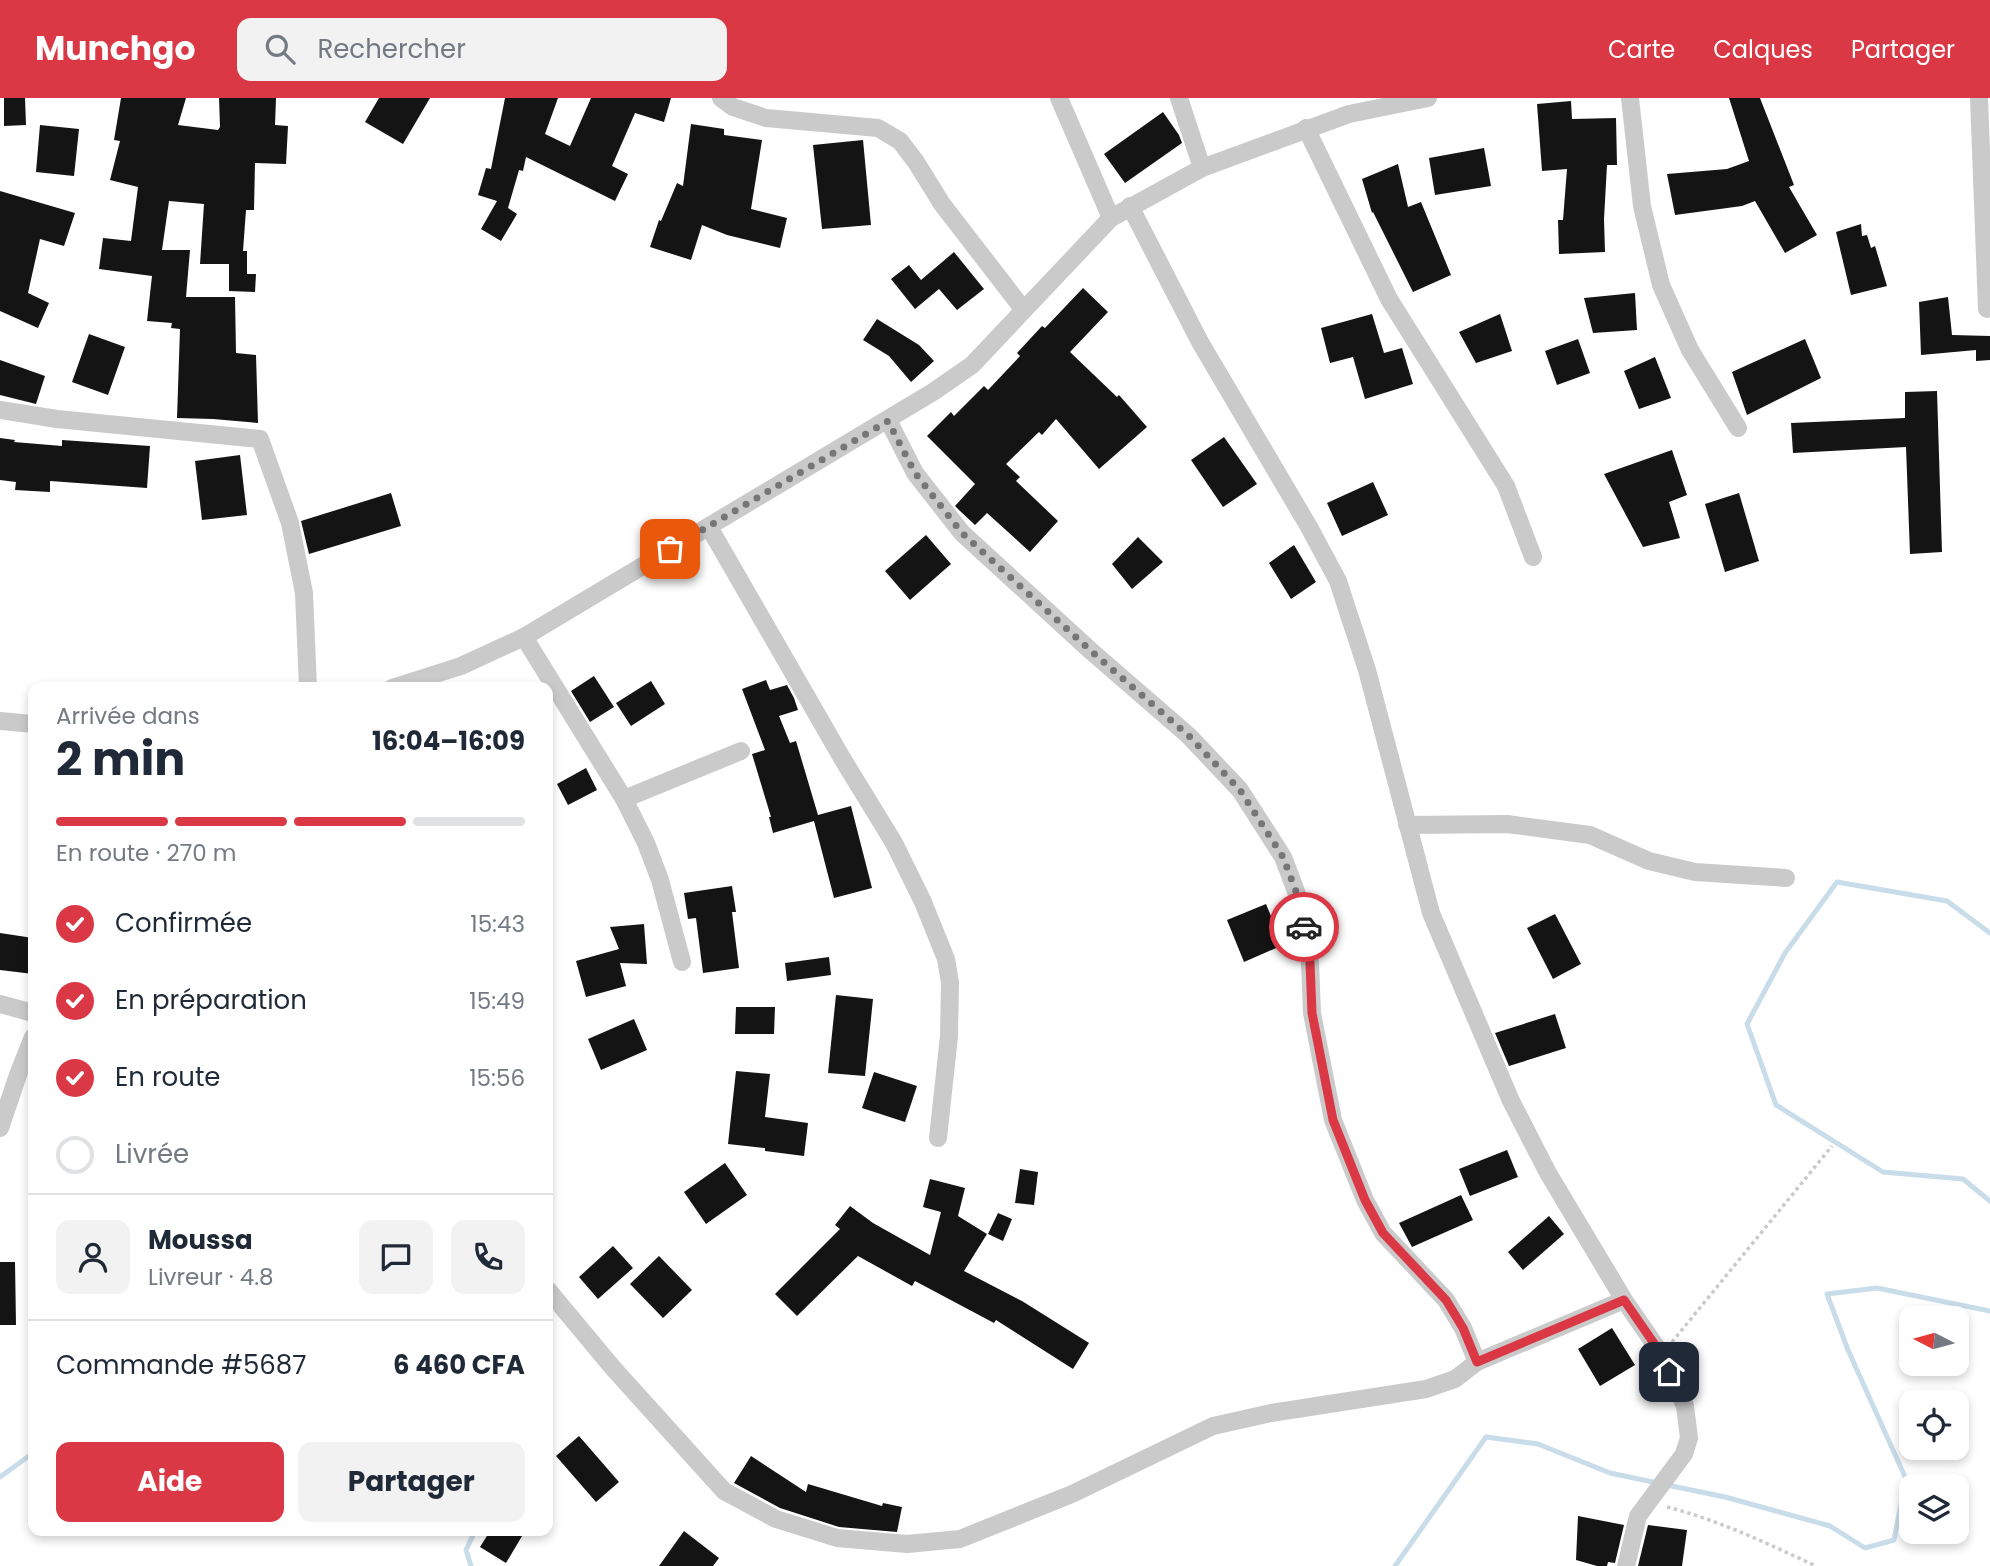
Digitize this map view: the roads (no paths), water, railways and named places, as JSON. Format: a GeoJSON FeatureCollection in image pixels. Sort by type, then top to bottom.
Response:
{"type":"FeatureCollection","features":[{"type":"Feature","properties":{"kind":"street"},"geometry":{"type":"LineString","coordinates":[[721,98],[733,107],[766,118],[878,128],[900,141],[942,204],[1023,309]]}},
{"type":"Feature","properties":{"kind":"street"},"geometry":{"type":"LineString","coordinates":[[1059,98],[1111,218]]}},
{"type":"Feature","properties":{"kind":"street"},"geometry":{"type":"LineString","coordinates":[[1179,98],[1202,168]]}},
{"type":"Feature","properties":{"kind":"street"},"geometry":{"type":"LineString","coordinates":[[411,682],[461,666],[524,637],[933,392],[972,365],[1111,218],[1130,206],[1202,168],[1306,128],[1349,114],[1428,98]]}},
{"type":"Feature","properties":{"kind":"street"},"geometry":{"type":"LineString","coordinates":[[1630,98],[1642,206],[1661,285],[1690,350],[1738,428]]}},
{"type":"Feature","properties":{"kind":"street"},"geometry":{"type":"LineString","coordinates":[[1979,98],[1987,309]]}},
{"type":"Feature","properties":{"kind":"street"},"geometry":{"type":"LineString","coordinates":[[1306,128],[1389,299],[1506,486],[1533,557]]}},
{"type":"Feature","properties":{"kind":"street"},"geometry":{"type":"LineString","coordinates":[[1130,206],[1200,342],[1338,581],[1367,670],[1431,913],[1511,1101],[1548,1173],[1624,1300],[1662,1355],[1685,1406],[1689,1438],[1684,1454],[1638,1516],[1626,1566]]}},
{"type":"Feature","properties":{"kind":"street"},"geometry":{"type":"LineString","coordinates":[[0,410],[57,419],[260,439],[290,523],[304,593],[308,682]]}},
{"type":"Feature","properties":{"kind":"street"},"geometry":{"type":"LineString","coordinates":[[888,421],[915,473],[962,533],[1189,736],[1240,790],[1283,857],[1300,902],[1310,963],[1312,1013],[1333,1120],[1365,1200],[1383,1233],[1446,1300],[1463,1328],[1477,1362]]}},
{"type":"Feature","properties":{"kind":"street"},"geometry":{"type":"LineString","coordinates":[[709,527],[894,843],[923,902],[946,959],[950,983],[949,1037],[938,1138]]}},
{"type":"Feature","properties":{"kind":"street"},"geometry":{"type":"LineString","coordinates":[[524,637],[552,682]]}},
{"type":"Feature","properties":{"kind":"street"},"geometry":{"type":"LineString","coordinates":[[553,684],[624,799],[646,843],[660,880],[682,962]]}},
{"type":"Feature","properties":{"kind":"street"},"geometry":{"type":"LineString","coordinates":[[0,721],[28,724]]}},
{"type":"Feature","properties":{"kind":"street"},"geometry":{"type":"LineString","coordinates":[[624,799],[741,751]]}},
{"type":"Feature","properties":{"kind":"street"},"geometry":{"type":"LineString","coordinates":[[1407,825],[1507,824],[1590,835],[1649,861],[1695,872],[1786,878]]}},
{"type":"Feature","properties":{"kind":"street"},"geometry":{"type":"LineString","coordinates":[[0,1004],[28,1012]]}},
{"type":"Feature","properties":{"kind":"street"},"geometry":{"type":"LineString","coordinates":[[0,1128],[28,1050]]}},
{"type":"Feature","properties":{"kind":"street"},"geometry":{"type":"LineString","coordinates":[[553,1296],[613,1368],[724,1491],[776,1519],[837,1538],[907,1544],[960,1539],[1072,1494],[1213,1426],[1271,1413],[1426,1389],[1455,1379],[1477,1362],[1624,1300]]}},
{"type":"Feature","properties":{"kind":"waterway"},"geometry":{"type":"LineString","coordinates":[[1990,933],[1947,901],[1837,882],[1785,953],[1747,1024],[1776,1105],[1883,1172],[1963,1179],[1990,1201]]}},
{"type":"Feature","properties":{"kind":"waterway"},"geometry":{"type":"LineString","coordinates":[[1667,1485],[1725,1497],[1830,1526],[1865,1548],[1894,1540],[1906,1479],[1848,1350],[1827,1294],[1877,1288],[1990,1311]]}},
{"type":"Feature","properties":{"kind":"waterway"},"geometry":{"type":"LineString","coordinates":[[1395,1566],[1486,1437],[1538,1444],[1610,1473],[1658,1483]]}},
{"type":"Feature","properties":{"kind":"waterway"},"geometry":{"type":"LineString","coordinates":[[0,1477],[28,1457]]}},
{"type":"Feature","properties":{"kind":"waterway"},"geometry":{"type":"LineString","coordinates":[[471,1566],[466,1550],[473,1536]]}}]}
